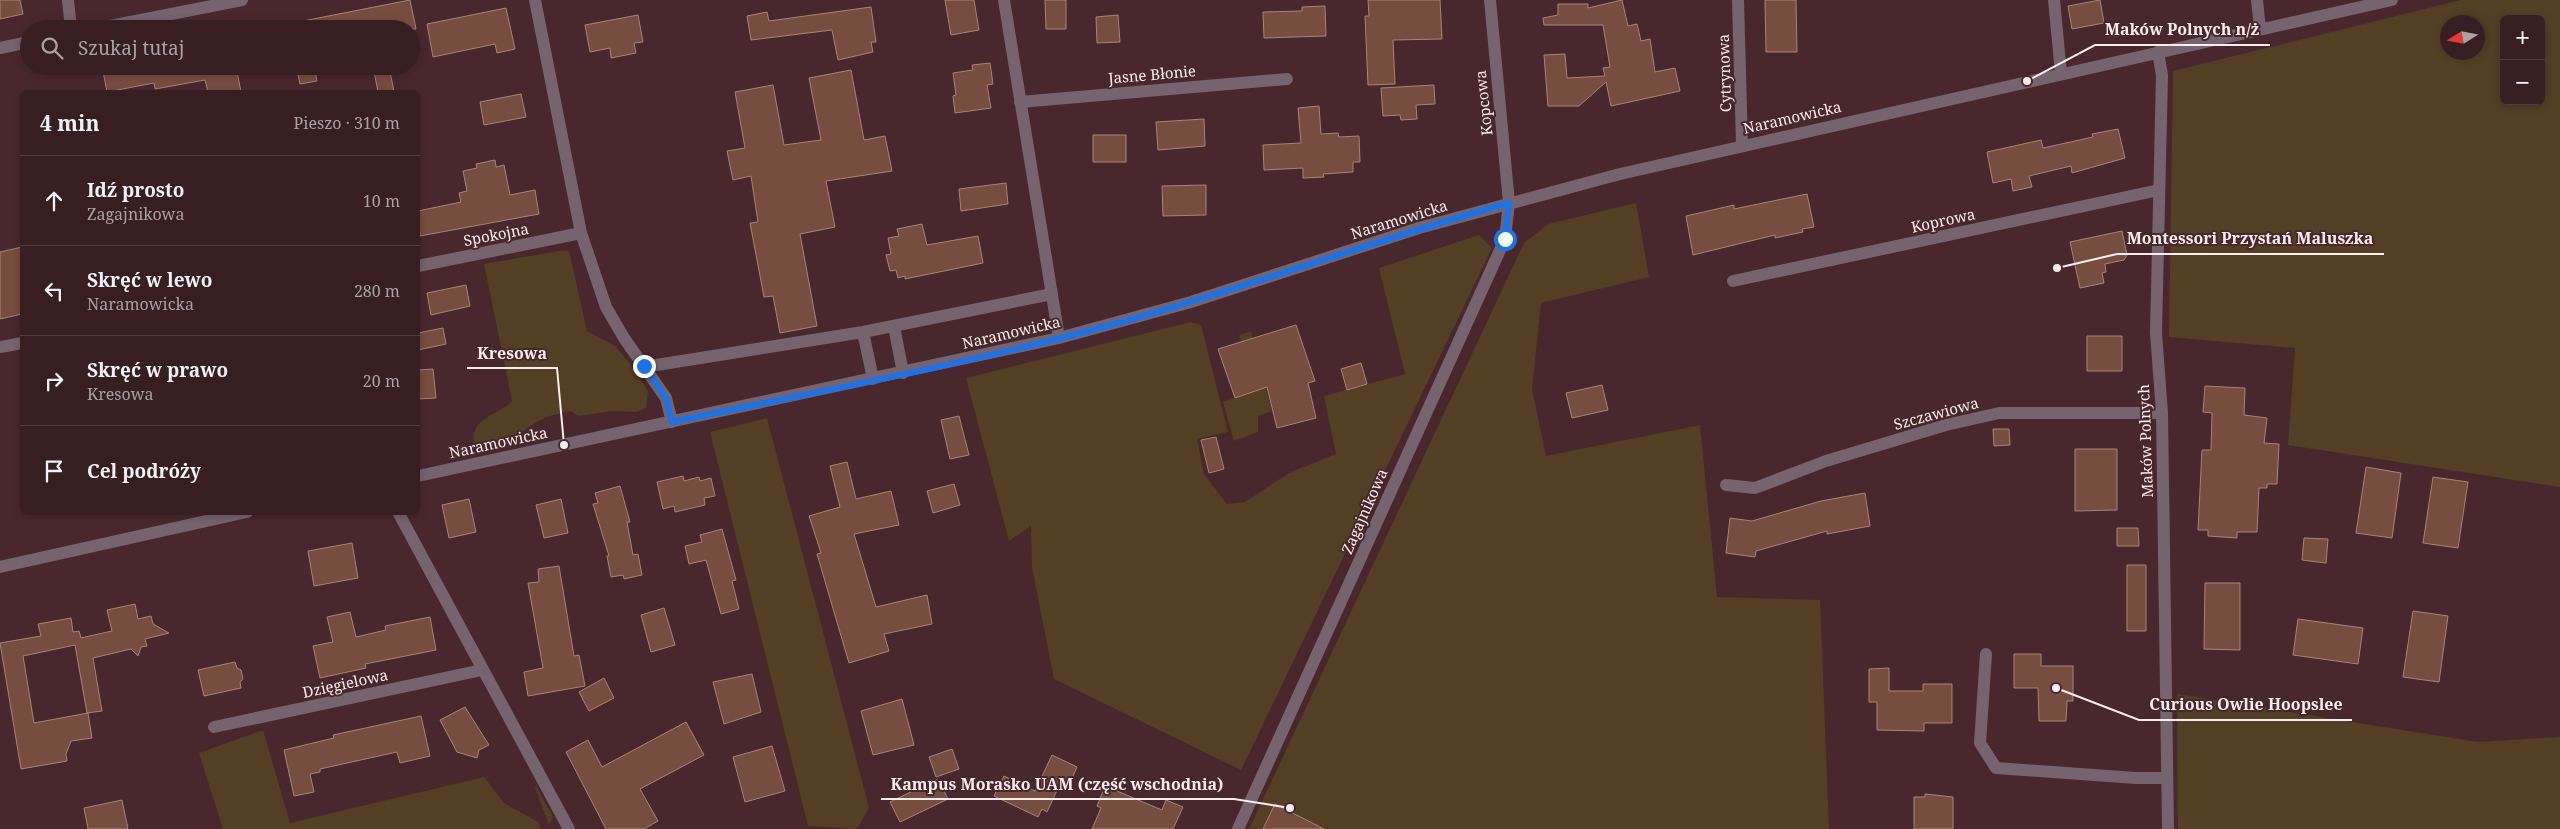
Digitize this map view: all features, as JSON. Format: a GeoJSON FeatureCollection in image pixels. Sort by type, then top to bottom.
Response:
{"type":"FeatureCollection","features":[{"type":"Feature","properties":{"kind":"street"},"geometry":{"type":"LineString","coordinates":[[68,0],[70,20]]}},
{"type":"Feature","properties":{"kind":"street"},"geometry":{"type":"LineString","coordinates":[[141,20],[242,0]]}},
{"type":"Feature","properties":{"kind":"street"},"geometry":{"type":"LineString","coordinates":[[534,0],[581,233],[606,307],[666,398],[672,422]]}},
{"type":"Feature","properties":{"kind":"street"},"geometry":{"type":"LineString","coordinates":[[1004,0],[1059,338]]}},
{"type":"Feature","properties":{"kind":"street","name":"Kopcowa"},"geometry":{"type":"LineString","coordinates":[[1490,0],[1509,203]]}},
{"type":"Feature","properties":{"kind":"street","name":"Cytrynowa"},"geometry":{"type":"LineString","coordinates":[[1738,0],[1742,145]]}},
{"type":"Feature","properties":{"kind":"street"},"geometry":{"type":"LineString","coordinates":[[2054,0],[2061,73]]}},
{"type":"Feature","properties":{"kind":"street"},"geometry":{"type":"LineString","coordinates":[[2256,0],[2260,29]]}},
{"type":"Feature","properties":{"kind":"street","name":"Naramowicka"},"geometry":{"type":"LineString","coordinates":[[420,476],[1059,338],[1192,302],[1419,228],[1509,203],[1742,145],[2392,0]]}},
{"type":"Feature","properties":{"kind":"street"},"geometry":{"type":"LineString","coordinates":[[0,48],[20,44]]}},
{"type":"Feature","properties":{"kind":"street","name":"Maków Polnych"},"geometry":{"type":"LineString","coordinates":[[2158,52],[2162,75],[2156,333],[2162,413],[2168,829]]}},
{"type":"Feature","properties":{"kind":"street","name":"Jasne Błonie"},"geometry":{"type":"LineString","coordinates":[[1020,102],[1287,79]]}},
{"type":"Feature","properties":{"kind":"street","name":"Koprowa"},"geometry":{"type":"LineString","coordinates":[[1733,281],[2159,190]]}},
{"type":"Feature","properties":{"kind":"street","name":"Zagajnikowa"},"geometry":{"type":"LineString","coordinates":[[1238,829],[1505,239],[1509,203]]}},
{"type":"Feature","properties":{"kind":"street","name":"Spokojna"},"geometry":{"type":"LineString","coordinates":[[420,266],[581,233]]}},
{"type":"Feature","properties":{"kind":"street"},"geometry":{"type":"LineString","coordinates":[[644,366],[863,332],[1052,294]]}},
{"type":"Feature","properties":{"kind":"street"},"geometry":{"type":"LineString","coordinates":[[894,326],[903,372]]}},
{"type":"Feature","properties":{"kind":"street"},"geometry":{"type":"LineString","coordinates":[[863,332],[873,379]]}},
{"type":"Feature","properties":{"kind":"street"},"geometry":{"type":"LineString","coordinates":[[0,347],[20,343]]}},
{"type":"Feature","properties":{"kind":"street","name":"Szczawiowa"},"geometry":{"type":"LineString","coordinates":[[1726,485],[1755,488],[1826,461],[1946,425],[1999,413],[2162,413]]}},
{"type":"Feature","properties":{"kind":"street"},"geometry":{"type":"LineString","coordinates":[[0,567],[234,515]]}},
{"type":"Feature","properties":{"kind":"street"},"geometry":{"type":"LineString","coordinates":[[400,515],[569,829]]}},
{"type":"Feature","properties":{"kind":"street"},"geometry":{"type":"LineString","coordinates":[[1986,654],[1980,743],[1996,768],[2136,778],[2167,778]]}},
{"type":"Feature","properties":{"kind":"street","name":"Dzięgielowa"},"geometry":{"type":"LineString","coordinates":[[214,727],[482,670]]}},
{"type":"Feature","properties":{"kind":"shaded area"},"geometry":{"type":"Polygon","coordinates":[[[2461,0],[2560,0],[2560,487],[2288,445],[2295,348],[2169,337],[2173,71],[2461,0]]]}},
{"type":"Feature","properties":{"kind":"shaded area"},"geometry":{"type":"Polygon","coordinates":[[[1636,203],[1649,277],[1541,303],[1532,389],[1546,456],[1700,425],[1717,597],[1820,600],[1829,829],[1324,829],[1275,805],[1263,829],[1249,829],[1524,243],[1548,224],[1636,203]]]}},
{"type":"Feature","properties":{"kind":"shaded area"},"geometry":{"type":"Polygon","coordinates":[[[1479,235],[1492,248],[1241,770],[1054,679],[1032,567],[1031,526],[1009,541],[966,378],[1191,322],[1201,325],[1228,432],[1197,439],[1204,474],[1227,504],[1245,502],[1289,473],[1336,454],[1324,396],[1405,374],[1379,268],[1479,235]]]}},
{"type":"Feature","properties":{"kind":"shaded area"},"geometry":{"type":"Polygon","coordinates":[[[559,251],[569,251],[587,331],[615,346],[632,366],[648,391],[646,408],[637,412],[612,411],[578,416],[571,411],[556,414],[538,421],[504,441],[485,445],[475,444],[474,436],[480,423],[512,401],[484,264],[559,251]]]}},
{"type":"Feature","properties":{"kind":"shaded area"},"geometry":{"type":"Polygon","coordinates":[[[1251,331],[1272,411],[1258,416],[1258,432],[1234,441],[1223,402],[1256,391],[1239,335],[1251,331]]]}},
{"type":"Feature","properties":{"kind":"shaded area"},"geometry":{"type":"Polygon","coordinates":[[[767,418],[869,808],[857,829],[808,826],[710,432],[767,418]]]}},
{"type":"Feature","properties":{"kind":"shaded area"},"geometry":{"type":"Polygon","coordinates":[[[2177,694],[2478,742],[2560,737],[2560,829],[2178,829],[2177,694]]]}},
{"type":"Feature","properties":{"kind":"shaded area"},"geometry":{"type":"Polygon","coordinates":[[[263,730],[290,823],[484,777],[504,803],[538,822],[541,829],[223,829],[199,753],[263,730]]]}},
{"type":"Feature","properties":{"kind":"shaded area"},"geometry":{"type":"Polygon","coordinates":[[[536,786],[553,817],[549,825],[535,788],[536,786]]]}},
{"type":"Feature","properties":{"kind":"building"},"geometry":{"type":"Polygon","coordinates":[[[0,0],[20,0],[23,14],[0,19],[0,0]]]}},
{"type":"Feature","properties":{"kind":"building"},"geometry":{"type":"Polygon","coordinates":[[[410,0],[414,20],[308,20],[410,0]]]}},
{"type":"Feature","properties":{"kind":"building"},"geometry":{"type":"Polygon","coordinates":[[[945,0],[974,0],[979,30],[951,35],[945,0]]]}},
{"type":"Feature","properties":{"kind":"building"},"geometry":{"type":"Polygon","coordinates":[[[1045,0],[1066,0],[1066,29],[1046,29],[1045,0]]]}},
{"type":"Feature","properties":{"kind":"building"},"geometry":{"type":"Polygon","coordinates":[[[1368,0],[1440,0],[1442,39],[1393,40],[1395,84],[1368,85],[1365,16],[1369,16],[1368,0]]]}},
{"type":"Feature","properties":{"kind":"building"},"geometry":{"type":"Polygon","coordinates":[[[1622,0],[1628,26],[1637,24],[1641,41],[1650,39],[1655,72],[1675,68],[1680,91],[1611,106],[1606,82],[1579,106],[1548,106],[1544,55],[1565,54],[1567,78],[1605,76],[1603,68],[1610,67],[1603,25],[1544,25],[1543,18],[1558,15],[1558,4],[1588,4],[1588,8],[1622,0]]]}},
{"type":"Feature","properties":{"kind":"building"},"geometry":{"type":"Polygon","coordinates":[[[1765,0],[1796,0],[1797,52],[1766,52],[1765,0]]]}},
{"type":"Feature","properties":{"kind":"building"},"geometry":{"type":"Polygon","coordinates":[[[2100,0],[2104,23],[2072,29],[2068,6],[2100,0]]]}},
{"type":"Feature","properties":{"kind":"building"},"geometry":{"type":"Polygon","coordinates":[[[1325,6],[1326,36],[1264,38],[1263,12],[1302,11],[1302,7],[1325,6]]]}},
{"type":"Feature","properties":{"kind":"building"},"geometry":{"type":"Polygon","coordinates":[[[871,7],[876,42],[871,42],[873,52],[838,60],[832,30],[751,40],[747,16],[767,12],[769,21],[871,7]]]}},
{"type":"Feature","properties":{"kind":"building"},"geometry":{"type":"Polygon","coordinates":[[[506,8],[515,49],[497,53],[495,44],[433,57],[427,24],[506,8]]]}},
{"type":"Feature","properties":{"kind":"building"},"geometry":{"type":"Polygon","coordinates":[[[638,15],[643,42],[634,43],[636,53],[611,58],[610,48],[590,52],[585,25],[638,15]]]}},
{"type":"Feature","properties":{"kind":"building"},"geometry":{"type":"Polygon","coordinates":[[[1118,15],[1120,42],[1097,43],[1096,17],[1118,15]]]}},
{"type":"Feature","properties":{"kind":"building"},"geometry":{"type":"Polygon","coordinates":[[[990,63],[993,84],[987,85],[991,108],[955,113],[953,96],[956,95],[953,73],[973,70],[972,65],[990,63]]]}},
{"type":"Feature","properties":{"kind":"building"},"geometry":{"type":"Polygon","coordinates":[[[851,70],[864,140],[885,136],[892,171],[826,181],[835,227],[800,234],[817,326],[780,333],[773,296],[764,297],[750,223],[758,222],[751,176],[733,180],[727,151],[745,148],[735,92],[773,85],[784,145],[821,140],[809,78],[851,70]]]}},
{"type":"Feature","properties":{"kind":"building"},"geometry":{"type":"Polygon","coordinates":[[[104,75],[238,75],[241,90],[208,90],[205,80],[155,89],[154,83],[117,90],[107,90],[104,75]]]}},
{"type":"Feature","properties":{"kind":"building"},"geometry":{"type":"Polygon","coordinates":[[[298,75],[316,75],[317,81],[300,84],[298,75]]]}},
{"type":"Feature","properties":{"kind":"building"},"geometry":{"type":"Polygon","coordinates":[[[375,75],[391,75],[394,90],[378,90],[375,75]]]}},
{"type":"Feature","properties":{"kind":"building"},"geometry":{"type":"Polygon","coordinates":[[[1434,85],[1435,104],[1416,105],[1417,119],[1401,120],[1400,115],[1383,116],[1381,88],[1434,85]]]}},
{"type":"Feature","properties":{"kind":"building"},"geometry":{"type":"Polygon","coordinates":[[[521,94],[526,117],[484,125],[480,102],[521,94]]]}},
{"type":"Feature","properties":{"kind":"building"},"geometry":{"type":"Polygon","coordinates":[[[1319,106],[1321,134],[1338,133],[1339,137],[1359,136],[1360,162],[1353,162],[1353,172],[1323,174],[1324,177],[1303,178],[1303,168],[1264,170],[1263,145],[1301,143],[1298,108],[1319,106]]]}},
{"type":"Feature","properties":{"kind":"building"},"geometry":{"type":"Polygon","coordinates":[[[1204,119],[1205,146],[1158,150],[1156,122],[1204,119]]]}},
{"type":"Feature","properties":{"kind":"building"},"geometry":{"type":"Polygon","coordinates":[[[2118,129],[2125,158],[2072,173],[2071,166],[2029,176],[2032,187],[2013,191],[2011,179],[1993,183],[1987,152],[2041,140],[2043,148],[2093,137],[2092,134],[2118,129]]]}},
{"type":"Feature","properties":{"kind":"building"},"geometry":{"type":"Polygon","coordinates":[[[1093,135],[1126,135],[1126,162],[1093,162],[1093,135]]]}},
{"type":"Feature","properties":{"kind":"building"},"geometry":{"type":"Polygon","coordinates":[[[495,160],[496,167],[504,165],[510,195],[535,190],[539,214],[420,236],[420,211],[461,202],[459,193],[467,191],[463,171],[477,168],[476,164],[495,160]]]}},
{"type":"Feature","properties":{"kind":"building"},"geometry":{"type":"Polygon","coordinates":[[[1006,183],[1008,204],[961,211],[959,189],[1006,183]]]}},
{"type":"Feature","properties":{"kind":"building"},"geometry":{"type":"Polygon","coordinates":[[[1206,185],[1206,215],[1163,216],[1162,186],[1206,185]]]}},
{"type":"Feature","properties":{"kind":"building"},"geometry":{"type":"Polygon","coordinates":[[[1807,194],[1814,227],[1802,229],[1803,232],[1775,238],[1775,235],[1693,255],[1686,216],[1734,205],[1734,209],[1807,194]]]}},
{"type":"Feature","properties":{"kind":"building"},"geometry":{"type":"Polygon","coordinates":[[[922,224],[927,245],[978,236],[983,263],[905,279],[905,276],[898,278],[896,270],[890,271],[886,255],[891,254],[888,238],[899,236],[897,229],[922,224]]]}},
{"type":"Feature","properties":{"kind":"building"},"geometry":{"type":"Polygon","coordinates":[[[2122,231],[2127,255],[2124,260],[2105,264],[2106,272],[2102,273],[2104,283],[2080,288],[2070,242],[2122,231]]]}},
{"type":"Feature","properties":{"kind":"building"},"geometry":{"type":"Polygon","coordinates":[[[20,247],[20,314],[0,319],[0,252],[20,247]]]}},
{"type":"Feature","properties":{"kind":"building"},"geometry":{"type":"Polygon","coordinates":[[[466,285],[470,306],[431,315],[427,293],[466,285]]]}},
{"type":"Feature","properties":{"kind":"building"},"geometry":{"type":"Polygon","coordinates":[[[1296,325],[1315,381],[1308,383],[1316,418],[1277,428],[1267,387],[1235,398],[1218,349],[1296,325]]]}},
{"type":"Feature","properties":{"kind":"building"},"geometry":{"type":"Polygon","coordinates":[[[443,328],[446,344],[420,350],[420,333],[443,328]]]}},
{"type":"Feature","properties":{"kind":"building"},"geometry":{"type":"Polygon","coordinates":[[[2087,336],[2122,336],[2122,371],[2087,371],[2087,336]]]}},
{"type":"Feature","properties":{"kind":"building"},"geometry":{"type":"Polygon","coordinates":[[[1361,363],[1367,384],[1347,390],[1341,369],[1361,363]]]}},
{"type":"Feature","properties":{"kind":"building"},"geometry":{"type":"Polygon","coordinates":[[[433,369],[436,398],[420,399],[420,370],[433,369]]]}},
{"type":"Feature","properties":{"kind":"building"},"geometry":{"type":"Polygon","coordinates":[[[1602,385],[1608,410],[1572,418],[1566,393],[1602,385]]]}},
{"type":"Feature","properties":{"kind":"building"},"geometry":{"type":"Polygon","coordinates":[[[2205,386],[2245,388],[2244,415],[2267,418],[2264,443],[2279,444],[2277,484],[2267,484],[2267,488],[2259,488],[2257,532],[2237,532],[2237,538],[2208,536],[2208,530],[2198,530],[2202,450],[2211,450],[2212,413],[2203,412],[2205,386]]]}},
{"type":"Feature","properties":{"kind":"building"},"geometry":{"type":"Polygon","coordinates":[[[959,416],[969,455],[950,459],[941,420],[959,416]]]}},
{"type":"Feature","properties":{"kind":"building"},"geometry":{"type":"Polygon","coordinates":[[[1993,429],[2009,429],[2010,445],[1994,446],[1993,429]]]}},
{"type":"Feature","properties":{"kind":"building"},"geometry":{"type":"Polygon","coordinates":[[[1216,437],[1224,469],[1209,473],[1201,440],[1216,437]]]}},
{"type":"Feature","properties":{"kind":"building"},"geometry":{"type":"Polygon","coordinates":[[[2075,449],[2117,449],[2117,510],[2075,511],[2075,449]]]}},
{"type":"Feature","properties":{"kind":"building"},"geometry":{"type":"Polygon","coordinates":[[[847,462],[856,499],[891,491],[899,525],[854,534],[876,607],[927,595],[932,624],[884,634],[889,651],[849,663],[817,554],[821,553],[809,516],[840,507],[830,466],[847,462]]]}},
{"type":"Feature","properties":{"kind":"building"},"geometry":{"type":"Polygon","coordinates":[[[2366,467],[2401,473],[2392,538],[2356,533],[2366,467]]]}},
{"type":"Feature","properties":{"kind":"building"},"geometry":{"type":"Polygon","coordinates":[[[683,476],[684,481],[699,477],[700,481],[711,478],[715,496],[704,498],[705,505],[675,512],[674,506],[663,509],[657,482],[683,476]]]}},
{"type":"Feature","properties":{"kind":"building"},"geometry":{"type":"Polygon","coordinates":[[[2433,477],[2468,482],[2458,548],[2423,543],[2433,477]]]}},
{"type":"Feature","properties":{"kind":"building"},"geometry":{"type":"Polygon","coordinates":[[[954,484],[960,505],[933,513],[927,491],[954,484]]]}},
{"type":"Feature","properties":{"kind":"building"},"geometry":{"type":"Polygon","coordinates":[[[620,486],[630,522],[627,522],[633,555],[638,554],[642,575],[624,579],[623,575],[611,577],[607,556],[609,556],[593,504],[598,503],[595,493],[620,486]]]}},
{"type":"Feature","properties":{"kind":"building"},"geometry":{"type":"Polygon","coordinates":[[[1865,493],[1870,526],[1827,534],[1827,531],[1756,551],[1755,557],[1726,553],[1730,518],[1752,521],[1821,501],[1865,493]]]}},
{"type":"Feature","properties":{"kind":"building"},"geometry":{"type":"Polygon","coordinates":[[[469,499],[476,532],[449,538],[442,505],[469,499]]]}},
{"type":"Feature","properties":{"kind":"building"},"geometry":{"type":"Polygon","coordinates":[[[561,499],[568,533],[544,538],[536,505],[561,499]]]}},
{"type":"Feature","properties":{"kind":"building"},"geometry":{"type":"Polygon","coordinates":[[[2117,528],[2138,528],[2139,546],[2117,546],[2117,528]]]}},
{"type":"Feature","properties":{"kind":"building"},"geometry":{"type":"Polygon","coordinates":[[[722,529],[736,580],[732,581],[739,609],[721,614],[706,560],[689,564],[685,546],[702,542],[700,535],[722,529]]]}},
{"type":"Feature","properties":{"kind":"building"},"geometry":{"type":"Polygon","coordinates":[[[2304,538],[2328,539],[2326,563],[2302,560],[2304,538]]]}},
{"type":"Feature","properties":{"kind":"building"},"geometry":{"type":"Polygon","coordinates":[[[352,543],[358,578],[314,586],[308,551],[352,543]]]}},
{"type":"Feature","properties":{"kind":"building"},"geometry":{"type":"Polygon","coordinates":[[[2127,565],[2146,565],[2146,631],[2127,631],[2127,565]]]}},
{"type":"Feature","properties":{"kind":"building"},"geometry":{"type":"Polygon","coordinates":[[[559,566],[574,656],[579,655],[585,686],[528,696],[524,672],[543,668],[528,583],[539,582],[538,569],[559,566]]]}},
{"type":"Feature","properties":{"kind":"building"},"geometry":{"type":"Polygon","coordinates":[[[2205,583],[2240,583],[2240,650],[2204,649],[2205,583]]]}},
{"type":"Feature","properties":{"kind":"building"},"geometry":{"type":"Polygon","coordinates":[[[135,604],[138,619],[151,616],[153,624],[169,633],[145,639],[147,646],[141,647],[138,656],[131,649],[93,658],[102,711],[87,713],[75,645],[23,656],[34,723],[88,713],[92,738],[71,741],[66,754],[67,761],[21,769],[0,643],[41,636],[38,624],[71,618],[73,632],[79,631],[81,638],[112,631],[107,610],[135,604]]]}},
{"type":"Feature","properties":{"kind":"building"},"geometry":{"type":"Polygon","coordinates":[[[664,608],[675,645],[651,652],[641,615],[664,608]]]}},
{"type":"Feature","properties":{"kind":"building"},"geometry":{"type":"Polygon","coordinates":[[[2413,611],[2448,616],[2439,682],[2403,677],[2413,611]]]}},
{"type":"Feature","properties":{"kind":"building"},"geometry":{"type":"Polygon","coordinates":[[[350,612],[356,637],[386,630],[385,626],[430,617],[436,650],[365,664],[366,668],[320,678],[313,646],[333,642],[327,617],[350,612]]]}},
{"type":"Feature","properties":{"kind":"building"},"geometry":{"type":"Polygon","coordinates":[[[2298,619],[2363,628],[2358,664],[2293,655],[2298,619]]]}},
{"type":"Feature","properties":{"kind":"building"},"geometry":{"type":"Polygon","coordinates":[[[2014,654],[2041,654],[2041,666],[2073,666],[2073,701],[2067,701],[2066,721],[2039,721],[2038,688],[2014,688],[2014,654]]]}},
{"type":"Feature","properties":{"kind":"building"},"geometry":{"type":"Polygon","coordinates":[[[235,662],[237,668],[241,670],[243,679],[240,682],[241,688],[204,696],[198,670],[235,662]]]}},
{"type":"Feature","properties":{"kind":"building"},"geometry":{"type":"Polygon","coordinates":[[[1889,668],[1889,691],[1923,691],[1923,684],[1952,684],[1952,723],[1924,723],[1924,731],[1877,730],[1877,702],[1869,702],[1869,669],[1889,668]]]}},
{"type":"Feature","properties":{"kind":"building"},"geometry":{"type":"Polygon","coordinates":[[[752,674],[761,712],[724,724],[713,682],[752,674]]]}},
{"type":"Feature","properties":{"kind":"building"},"geometry":{"type":"Polygon","coordinates":[[[604,678],[614,698],[589,711],[579,692],[604,678]]]}},
{"type":"Feature","properties":{"kind":"building"},"geometry":{"type":"Polygon","coordinates":[[[902,699],[914,745],[873,755],[861,711],[902,699]]]}},
{"type":"Feature","properties":{"kind":"building"},"geometry":{"type":"Polygon","coordinates":[[[465,707],[489,745],[479,750],[477,758],[457,752],[440,720],[465,707]]]}},
{"type":"Feature","properties":{"kind":"building"},"geometry":{"type":"Polygon","coordinates":[[[421,716],[430,756],[400,763],[397,752],[320,769],[320,772],[310,774],[314,792],[294,796],[284,750],[334,738],[333,735],[421,716]]]}},
{"type":"Feature","properties":{"kind":"building"},"geometry":{"type":"Polygon","coordinates":[[[686,722],[704,755],[640,789],[658,821],[644,829],[606,829],[566,752],[588,740],[602,767],[686,722]]]}},
{"type":"Feature","properties":{"kind":"building"},"geometry":{"type":"Polygon","coordinates":[[[772,746],[785,791],[745,802],[733,757],[772,746]]]}},
{"type":"Feature","properties":{"kind":"building"},"geometry":{"type":"Polygon","coordinates":[[[952,749],[959,769],[936,777],[929,757],[952,749]]]}},
{"type":"Feature","properties":{"kind":"building"},"geometry":{"type":"Polygon","coordinates":[[[1052,755],[1077,767],[1068,788],[1060,784],[1047,812],[1042,809],[1038,817],[994,796],[1004,776],[1035,791],[1052,755]]]}},
{"type":"Feature","properties":{"kind":"building"},"geometry":{"type":"Polygon","coordinates":[[[938,779],[948,799],[900,822],[890,802],[938,779]]]}},
{"type":"Feature","properties":{"kind":"building"},"geometry":{"type":"Polygon","coordinates":[[[1105,786],[1162,810],[1166,800],[1183,807],[1173,829],[1092,829],[1101,808],[1097,806],[1105,786]]]}},
{"type":"Feature","properties":{"kind":"building"},"geometry":{"type":"Polygon","coordinates":[[[1925,794],[1953,797],[1953,829],[1914,829],[1914,797],[1925,797],[1925,794]]]}},
{"type":"Feature","properties":{"kind":"building"},"geometry":{"type":"Polygon","coordinates":[[[122,800],[128,829],[88,829],[84,808],[122,800]]]}},
{"type":"Feature","properties":{"kind":"building"},"geometry":{"type":"Polygon","coordinates":[[[1275,804],[1324,829],[1263,829],[1275,804]]]}},
{"type":"Feature","properties":{"kind":"place","name":"Maków Polnych n/ż"},"geometry":{"type":"Point","coordinates":[2027,81]}},
{"type":"Feature","properties":{"kind":"place","name":"Montessori Przystań Maluszka"},"geometry":{"type":"Point","coordinates":[2057,268]}},
{"type":"Feature","properties":{"kind":"place","name":"Kresowa"},"geometry":{"type":"Point","coordinates":[564,445]}},
{"type":"Feature","properties":{"kind":"place","name":"Curious Owlie Hoopslee"},"geometry":{"type":"Point","coordinates":[2056,688]}},
{"type":"Feature","properties":{"kind":"place","name":"Kampus Morasko UAM (część wschodnia)"},"geometry":{"type":"Point","coordinates":[1290,808]}},
{"type":"Feature","properties":{"kind":"route"},"geometry":{"type":"LineString","coordinates":[[644,366],[666,398],[672,422],[1085,332],[1192,302],[1419,228],[1509,203],[1505,239]]}}]}
